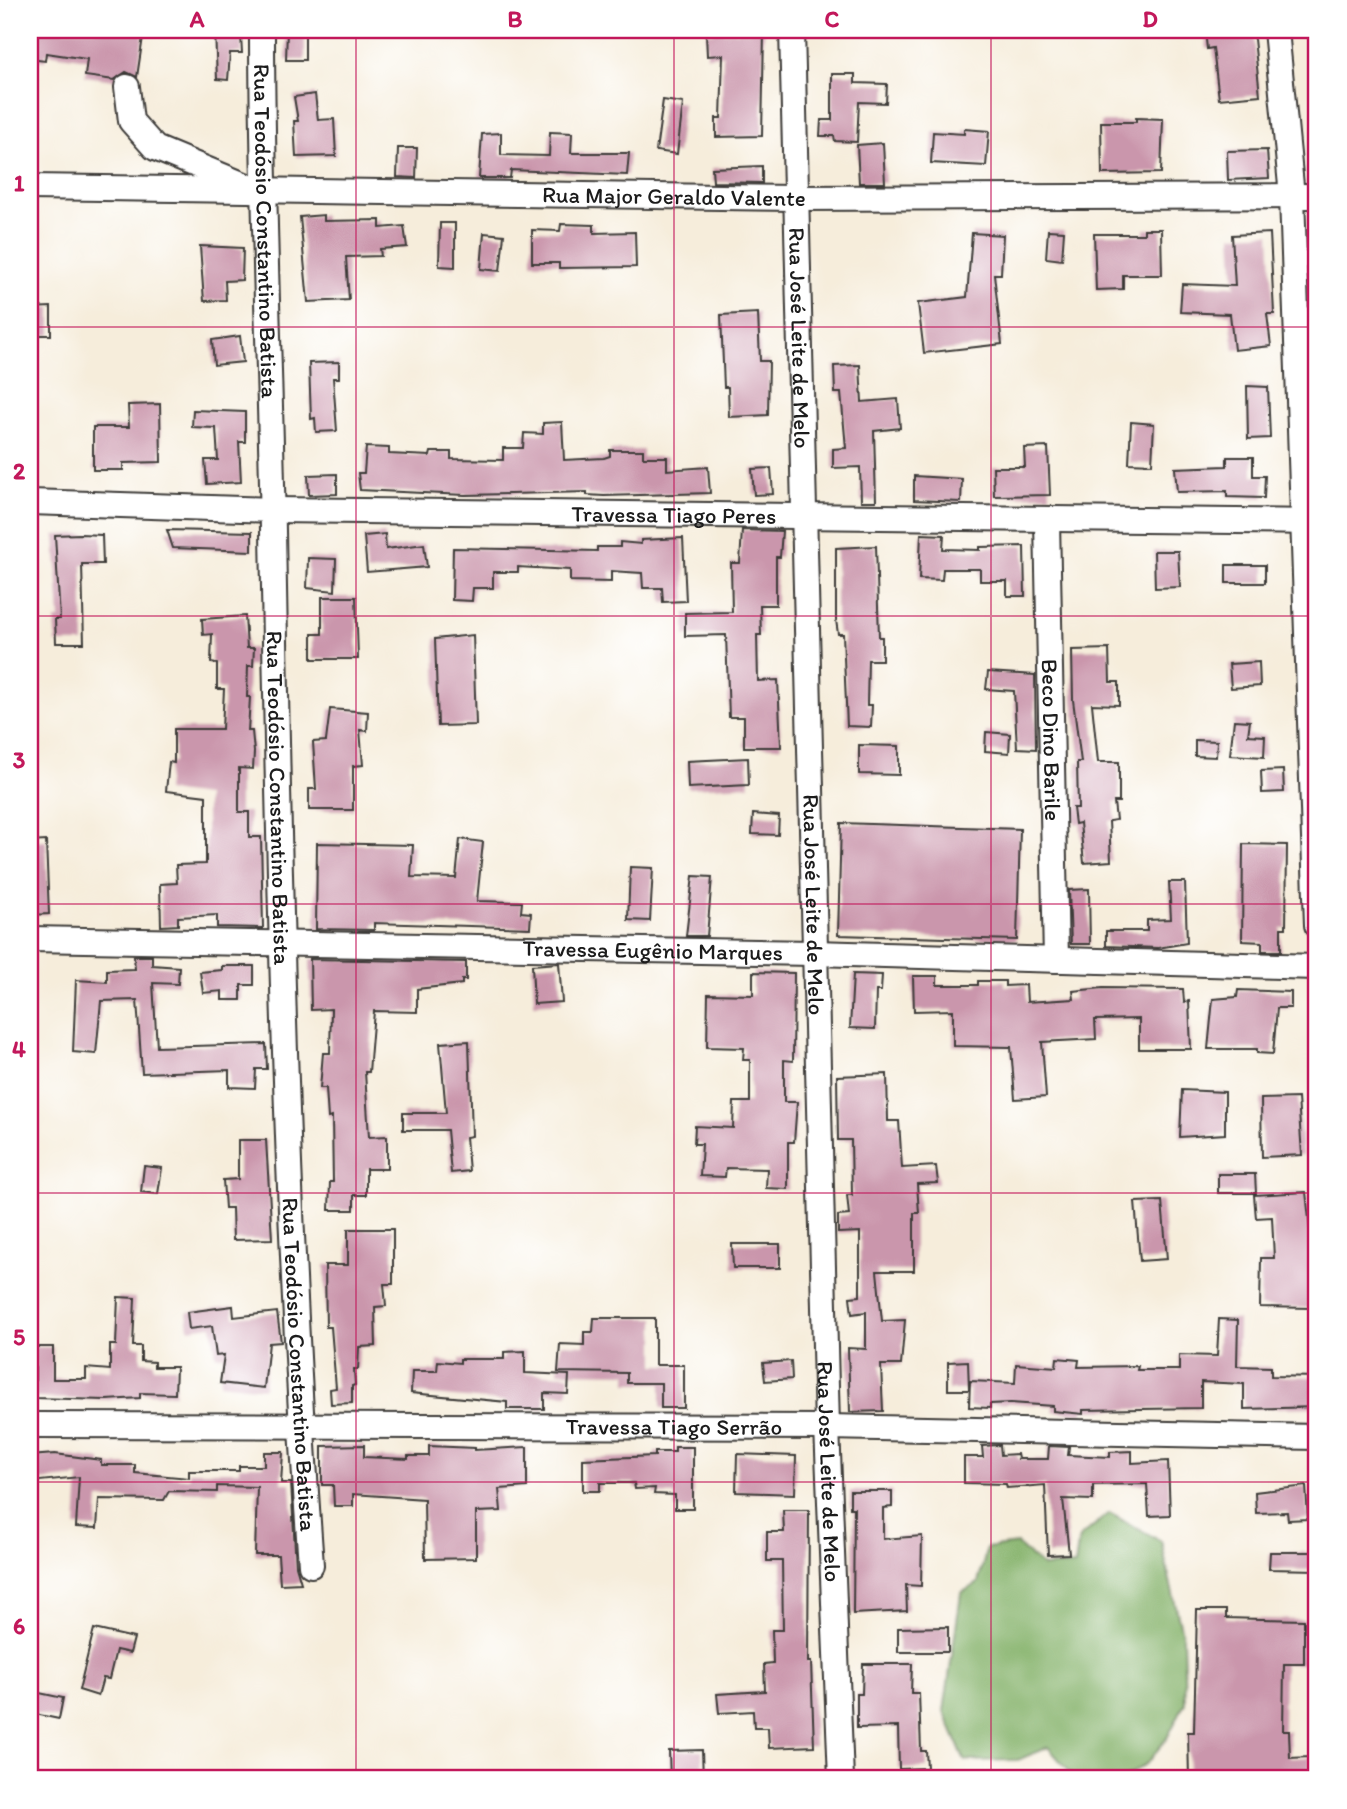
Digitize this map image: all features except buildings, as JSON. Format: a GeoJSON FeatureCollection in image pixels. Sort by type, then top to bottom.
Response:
{"type":"FeatureCollection","features":[{"type":"Feature","properties":{"kind":"street","name":"Rua Teodósio Constantino Batista"},"geometry":{"type":"LineString","coordinates":[[262,30],[262,192],[273,510],[281,943],[301,1427],[311,1564]]}},
{"type":"Feature","properties":{"kind":"street","name":"Rua José Leite de Melo"},"geometry":{"type":"LineString","coordinates":[[792,30],[827,1427],[841,1779]]}},
{"type":"Feature","properties":{"kind":"street"},"geometry":{"type":"LineString","coordinates":[[1276,30],[1292,196],[1308,459],[1317,925]]}},
{"type":"Feature","properties":{"kind":"street"},"geometry":{"type":"LineString","coordinates":[[127,87],[131,121],[155,148],[262,192]]}},
{"type":"Feature","properties":{"kind":"street","name":"Rua Major Geraldo Valente"},"geometry":{"type":"LineString","coordinates":[[30,187],[795,198],[1317,196]]}},
{"type":"Feature","properties":{"kind":"street","name":"Travessa Tiago Peres"},"geometry":{"type":"LineString","coordinates":[[30,502],[273,510],[1309,522]]}},
{"type":"Feature","properties":{"kind":"street","name":"Beco Dino Barile"},"geometry":{"type":"LineString","coordinates":[[1047,521],[1056,960]]}},
{"type":"Feature","properties":{"kind":"street","name":"Travessa Eugênio Marques"},"geometry":{"type":"LineString","coordinates":[[30,939],[814,953],[1317,967]]}},
{"type":"Feature","properties":{"kind":"street","name":"Travessa Tiago Serrão"},"geometry":{"type":"LineString","coordinates":[[30,1425],[827,1427],[1317,1437]]}},
{"type":"Feature","properties":{"kind":"green space"},"geometry":{"type":"Polygon","coordinates":[[[1109,1513],[1161,1541],[1183,1638],[1185,1703],[1167,1738],[1147,1763],[1123,1779],[1076,1779],[1048,1747],[1018,1760],[965,1761],[944,1711],[961,1593],[978,1583],[987,1548],[1017,1544],[1043,1567],[1075,1565],[1079,1538],[1109,1513]]]}}]}
